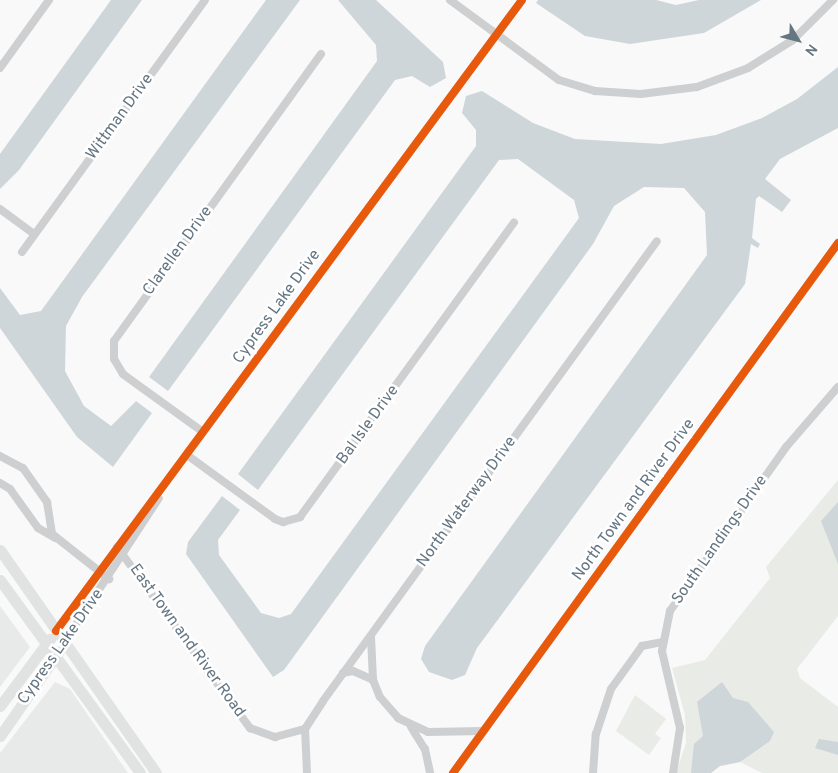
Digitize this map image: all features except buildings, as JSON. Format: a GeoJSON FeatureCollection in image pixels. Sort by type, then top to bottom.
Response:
{"type":"FeatureCollection","features":[{"type":"Feature","properties":{"kind":"main road"},"geometry":{"type":"LineString","coordinates":[[0,550],[156,773]]}},
{"type":"Feature","properties":{"kind":"main road"},"geometry":{"type":"LineString","coordinates":[[0,580],[140,773]]}},
{"type":"Feature","properties":{"kind":"main road","name":"Cypress Lake Drive"},"geometry":{"type":"LineString","coordinates":[[0,706],[56,631]]}},
{"type":"Feature","properties":{"kind":"main road","name":"Cypress Lake Drive"},"geometry":{"type":"LineString","coordinates":[[0,736],[64,643]]}},
{"type":"Feature","properties":{"kind":"street"},"geometry":{"type":"LineString","coordinates":[[0,68],[49,0]]}},
{"type":"Feature","properties":{"kind":"street","name":"Wittman Drive"},"geometry":{"type":"LineString","coordinates":[[22,252],[205,0]]}},
{"type":"Feature","properties":{"kind":"street"},"geometry":{"type":"LineString","coordinates":[[450,0],[495,36],[570,84],[610,93],[664,92],[697,87],[754,65],[793,40],[832,0]]}},
{"type":"Feature","properties":{"kind":"street","name":"Cypress Lake Drive"},"geometry":{"type":"LineString","coordinates":[[56,631],[522,0]]}},
{"type":"Feature","properties":{"kind":"street","name":"Clarellen Drive"},"geometry":{"type":"LineString","coordinates":[[203,432],[124,374],[114,359],[114,341],[321,54]]}},
{"type":"Feature","properties":{"kind":"street"},"geometry":{"type":"LineString","coordinates":[[0,209],[34,234]]}},
{"type":"Feature","properties":{"kind":"street","name":"Bal Isle Drive"},"geometry":{"type":"LineString","coordinates":[[187,455],[275,519],[283,522],[300,518],[514,222]]}},
{"type":"Feature","properties":{"kind":"street","name":"North Waterway Drive"},"geometry":{"type":"LineString","coordinates":[[305,729],[343,673],[657,241]]}},
{"type":"Feature","properties":{"kind":"street","name":"North Town and River Drive"},"geometry":{"type":"LineString","coordinates":[[452,773],[838,243]]}},
{"type":"Feature","properties":{"kind":"street","name":"South Landings Drive"},"geometry":{"type":"LineString","coordinates":[[673,773],[680,728],[662,642],[670,611],[685,585],[724,540],[787,446],[838,387]]}},
{"type":"Feature","properties":{"kind":"street"},"geometry":{"type":"LineString","coordinates":[[0,456],[23,468],[48,502],[52,534],[59,540]]}},
{"type":"Feature","properties":{"kind":"street","name":"Cypress Lake Drive"},"geometry":{"type":"LineString","coordinates":[[64,643],[125,556],[168,480]]}},
{"type":"Feature","properties":{"kind":"street","name":"East Town and River Road"},"geometry":{"type":"LineString","coordinates":[[0,483],[10,489],[38,528],[59,540],[109,579]]}},
{"type":"Feature","properties":{"kind":"street","name":"East Town and River Road"},"geometry":{"type":"LineString","coordinates":[[117,546],[250,728],[275,737],[305,729]]}},
{"type":"Feature","properties":{"kind":"street"},"geometry":{"type":"LineString","coordinates":[[371,636],[373,680],[386,706],[410,726],[425,749],[430,773]]}},
{"type":"Feature","properties":{"kind":"street"},"geometry":{"type":"LineString","coordinates":[[593,773],[596,734],[611,689],[642,646],[662,642]]}},
{"type":"Feature","properties":{"kind":"street"},"geometry":{"type":"LineString","coordinates":[[343,673],[353,671],[373,680]]}},
{"type":"Feature","properties":{"kind":"street"},"geometry":{"type":"LineString","coordinates":[[410,726],[436,733],[482,731]]}},
{"type":"Feature","properties":{"kind":"street"},"geometry":{"type":"LineString","coordinates":[[305,729],[308,773]]}},
{"type":"Feature","properties":{"kind":"shaded area"},"geometry":{"type":"Polygon","coordinates":[[[111,0],[142,0],[19,170],[0,189],[0,154],[111,0]]]}},
{"type":"Feature","properties":{"kind":"shaded area"},"geometry":{"type":"Polygon","coordinates":[[[266,0],[300,0],[82,297],[66,326],[65,371],[84,406],[111,426],[136,401],[152,413],[113,467],[77,437],[0,328],[0,288],[20,315],[41,311],[266,0]]]}},
{"type":"Feature","properties":{"kind":"shaded area"},"geometry":{"type":"Polygon","coordinates":[[[338,0],[376,0],[443,62],[446,78],[430,87],[412,76],[395,80],[168,391],[149,377],[377,61],[376,45],[338,0]]]}},
{"type":"Feature","properties":{"kind":"shaded area"},"geometry":{"type":"Polygon","coordinates":[[[538,0],[656,0],[676,5],[699,0],[761,0],[704,33],[630,44],[585,36],[536,3],[538,0]]]}},
{"type":"Feature","properties":{"kind":"shaded area"},"geometry":{"type":"Polygon","coordinates":[[[838,67],[838,128],[780,159],[765,179],[791,200],[782,212],[759,196],[756,199],[752,238],[760,244],[758,248],[751,244],[745,284],[477,648],[465,675],[452,680],[429,672],[421,659],[425,646],[707,255],[705,212],[684,188],[644,187],[614,206],[593,244],[284,670],[273,677],[186,554],[188,542],[222,496],[240,510],[218,540],[219,555],[261,613],[279,618],[291,614],[579,218],[574,200],[518,159],[499,160],[258,490],[238,474],[476,146],[476,130],[462,113],[466,96],[482,91],[533,123],[575,139],[661,144],[716,135],[762,118],[797,99],[838,67]]]}},
{"type":"Feature","properties":{"kind":"shaded area"},"geometry":{"type":"Polygon","coordinates":[[[838,480],[838,616],[797,669],[800,678],[838,707],[838,773],[762,773],[740,762],[720,766],[711,773],[676,773],[686,743],[685,715],[672,668],[705,660],[770,578],[766,567],[838,480]]]}},
{"type":"Feature","properties":{"kind":"shaded area"},"geometry":{"type":"Polygon","coordinates":[[[838,502],[838,564],[821,521],[838,502]]]}},
{"type":"Feature","properties":{"kind":"shaded area"},"geometry":{"type":"Polygon","coordinates":[[[0,606],[30,647],[0,687],[0,606]]]}},
{"type":"Feature","properties":{"kind":"shaded area"},"geometry":{"type":"Polygon","coordinates":[[[55,682],[70,689],[128,773],[0,773],[0,753],[55,682]]]}},
{"type":"Feature","properties":{"kind":"shaded area"},"geometry":{"type":"Polygon","coordinates":[[[722,682],[733,698],[748,702],[774,732],[770,741],[740,762],[720,766],[711,773],[691,773],[694,744],[703,736],[697,702],[722,682]]]}},
{"type":"Feature","properties":{"kind":"shaded area"},"geometry":{"type":"Polygon","coordinates":[[[635,695],[666,719],[655,734],[661,738],[649,755],[616,731],[635,695]]]}},
{"type":"Feature","properties":{"kind":"shaded area"},"geometry":{"type":"Polygon","coordinates":[[[819,739],[838,742],[838,755],[815,748],[819,739]]]}},
{"type":"Feature","properties":{"kind":"cycle path"},"geometry":{"type":"LineString","coordinates":[[56,631],[522,0]]}},
{"type":"Feature","properties":{"kind":"cycle path"},"geometry":{"type":"LineString","coordinates":[[453,773],[838,243]]}}]}
